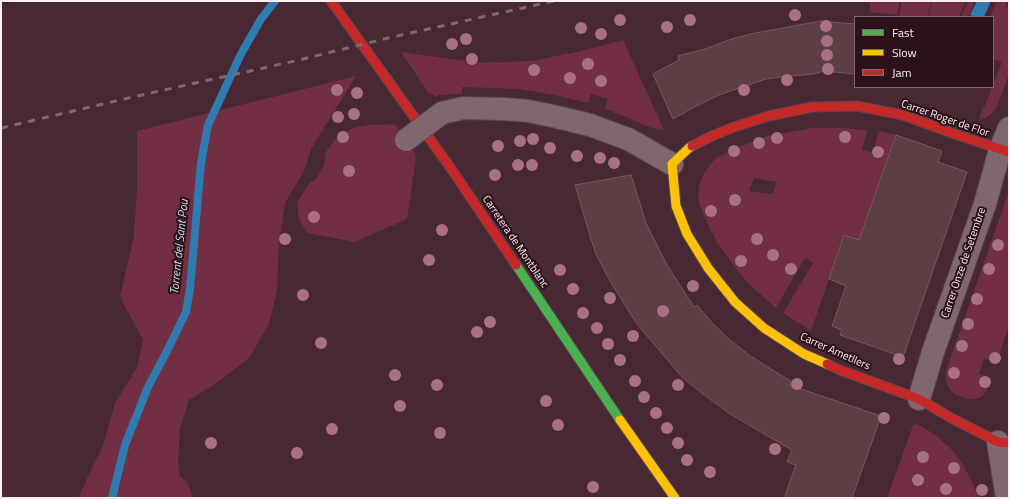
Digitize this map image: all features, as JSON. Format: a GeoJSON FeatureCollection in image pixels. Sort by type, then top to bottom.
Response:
{"type":"FeatureCollection","features":[{"type":"Feature","properties":{"kind":"street","name":"Carretera de Montblanc"},"geometry":{"type":"LineString","coordinates":[[332,1],[450,168],[632,438],[675,498]]}},
{"type":"Feature","properties":{"kind":"street","name":"Carrer Roger de Flor"},"geometry":{"type":"LineString","coordinates":[[672,164],[689,148],[734,127],[769,116],[812,107],[857,106],[903,115],[1004,151]]}},
{"type":"Feature","properties":{"kind":"street"},"geometry":{"type":"LineString","coordinates":[[406,140],[442,113],[463,108],[504,109],[553,116],[590,125],[628,140],[672,164]]}},
{"type":"Feature","properties":{"kind":"street","name":"Carrer Onze de Setembre"},"geometry":{"type":"LineString","coordinates":[[919,399],[933,352],[1004,151],[1009,128]]}},
{"type":"Feature","properties":{"kind":"street","name":"Carrer Ametllers"},"geometry":{"type":"LineString","coordinates":[[672,164],[676,206],[687,234],[708,268],[735,302],[764,328],[804,354],[840,370],[919,399],[953,419],[1004,442]]}},
{"type":"Feature","properties":{"kind":"street"},"geometry":{"type":"LineString","coordinates":[[1004,442],[1007,498]]}},
{"type":"Feature","properties":{"kind":"shaded area"},"geometry":{"type":"Polygon","coordinates":[[[870,1],[900,1],[897,15],[870,12],[870,1]]]}},
{"type":"Feature","properties":{"kind":"shaded area"},"geometry":{"type":"Polygon","coordinates":[[[902,1],[931,1],[927,16],[899,16],[902,1]]]}},
{"type":"Feature","properties":{"kind":"shaded area"},"geometry":{"type":"Polygon","coordinates":[[[932,1],[966,1],[959,16],[928,16],[932,1]]]}},
{"type":"Feature","properties":{"kind":"shaded area"},"geometry":{"type":"Polygon","coordinates":[[[968,1],[975,1],[968,16],[961,16],[968,1]]]}},
{"type":"Feature","properties":{"kind":"shaded area"},"geometry":{"type":"Polygon","coordinates":[[[997,1],[1007,1],[1005,7],[1009,8],[1009,74],[996,109],[989,116],[980,120],[979,119],[983,108],[992,88],[994,88],[994,82],[1002,62],[994,59],[994,16],[990,16],[997,1]]]}},
{"type":"Feature","properties":{"kind":"shaded area"},"geometry":{"type":"Polygon","coordinates":[[[623,40],[664,130],[652,128],[605,108],[608,99],[591,94],[588,103],[520,89],[462,87],[462,94],[438,95],[436,97],[432,94],[430,95],[401,52],[480,63],[531,61],[577,52],[623,40]]]}},
{"type":"Feature","properties":{"kind":"shaded area"},"geometry":{"type":"Polygon","coordinates":[[[356,76],[311,149],[304,171],[285,203],[279,244],[277,291],[269,324],[249,358],[221,380],[189,400],[180,428],[178,463],[180,476],[187,482],[193,498],[78,498],[104,443],[115,403],[137,368],[143,340],[120,297],[134,236],[137,191],[137,131],[356,76]]]}},
{"type":"Feature","properties":{"kind":"shaded area"},"geometry":{"type":"Polygon","coordinates":[[[395,124],[416,155],[407,219],[355,242],[307,233],[299,219],[297,202],[309,184],[317,178],[324,165],[326,152],[337,137],[353,128],[368,125],[395,124]]]}},
{"type":"Feature","properties":{"kind":"shaded area"},"geometry":{"type":"Polygon","coordinates":[[[813,128],[867,130],[862,150],[873,153],[879,131],[896,135],[859,240],[844,235],[811,331],[783,313],[813,263],[805,258],[776,308],[750,285],[724,252],[709,227],[700,206],[698,196],[702,177],[713,161],[721,155],[768,136],[813,128]],[[754,178],[749,191],[772,194],[777,182],[754,178]]]}},
{"type":"Feature","properties":{"kind":"shaded area"},"geometry":{"type":"Polygon","coordinates":[[[1009,191],[1009,326],[996,363],[984,358],[979,374],[991,378],[987,390],[979,398],[967,399],[954,394],[949,388],[946,381],[946,371],[1009,191]]]}},
{"type":"Feature","properties":{"kind":"shaded area"},"geometry":{"type":"Polygon","coordinates":[[[914,423],[938,437],[952,450],[962,463],[979,498],[887,498],[914,423]]]}},
{"type":"Feature","properties":{"kind":"water"},"geometry":{"type":"Polygon","coordinates":[[[977,1],[991,1],[984,16],[970,15],[977,1]]]}},
{"type":"Feature","properties":{"kind":"building"},"geometry":{"type":"Polygon","coordinates":[[[821,21],[854,24],[854,74],[824,71],[814,74],[766,79],[719,95],[673,119],[653,74],[679,60],[678,56],[750,34],[821,21]]]}},
{"type":"Feature","properties":{"kind":"building"},"geometry":{"type":"Polygon","coordinates":[[[896,135],[942,151],[938,162],[967,172],[903,357],[840,335],[842,330],[832,326],[846,286],[829,279],[844,235],[859,240],[896,135]]]}},
{"type":"Feature","properties":{"kind":"building"},"geometry":{"type":"Polygon","coordinates":[[[631,175],[646,223],[667,265],[694,307],[697,305],[713,324],[749,355],[791,381],[789,385],[881,416],[852,498],[784,498],[796,465],[787,462],[792,450],[730,414],[699,391],[682,377],[637,324],[610,281],[596,254],[575,185],[631,175]]]}},
{"type":"Feature","properties":{"kind":"waterway","name":"Torrent del Sant Pou"},"geometry":{"type":"LineString","coordinates":[[112,498],[125,445],[148,387],[186,312],[190,289],[201,163],[208,125],[241,54],[261,19],[275,1]]}},
{"type":"Feature","properties":{"kind":"railway"},"geometry":{"type":"LineString","coordinates":[[1,128],[554,1]]}},
{"type":"Feature","properties":{"kind":"traffic: fast"},"geometry":{"type":"LineString","coordinates":[[516,265],[620,420]]}},
{"type":"Feature","properties":{"kind":"traffic: slow"},"geometry":{"type":"LineString","coordinates":[[692,146],[672,164],[676,206],[687,234],[708,268],[735,302],[764,328],[804,354],[827,364]]}},
{"type":"Feature","properties":{"kind":"traffic: slow"},"geometry":{"type":"LineString","coordinates":[[620,420],[675,498]]}},
{"type":"Feature","properties":{"kind":"traffic: jam"},"geometry":{"type":"LineString","coordinates":[[331,1],[450,167],[516,265]]}},
{"type":"Feature","properties":{"kind":"traffic: jam"},"geometry":{"type":"LineString","coordinates":[[692,146],[734,127],[769,116],[812,107],[857,106],[903,115],[1009,152]]}},
{"type":"Feature","properties":{"kind":"traffic: jam"},"geometry":{"type":"LineString","coordinates":[[827,364],[919,399],[953,419],[998,442],[1009,443]]}}]}
